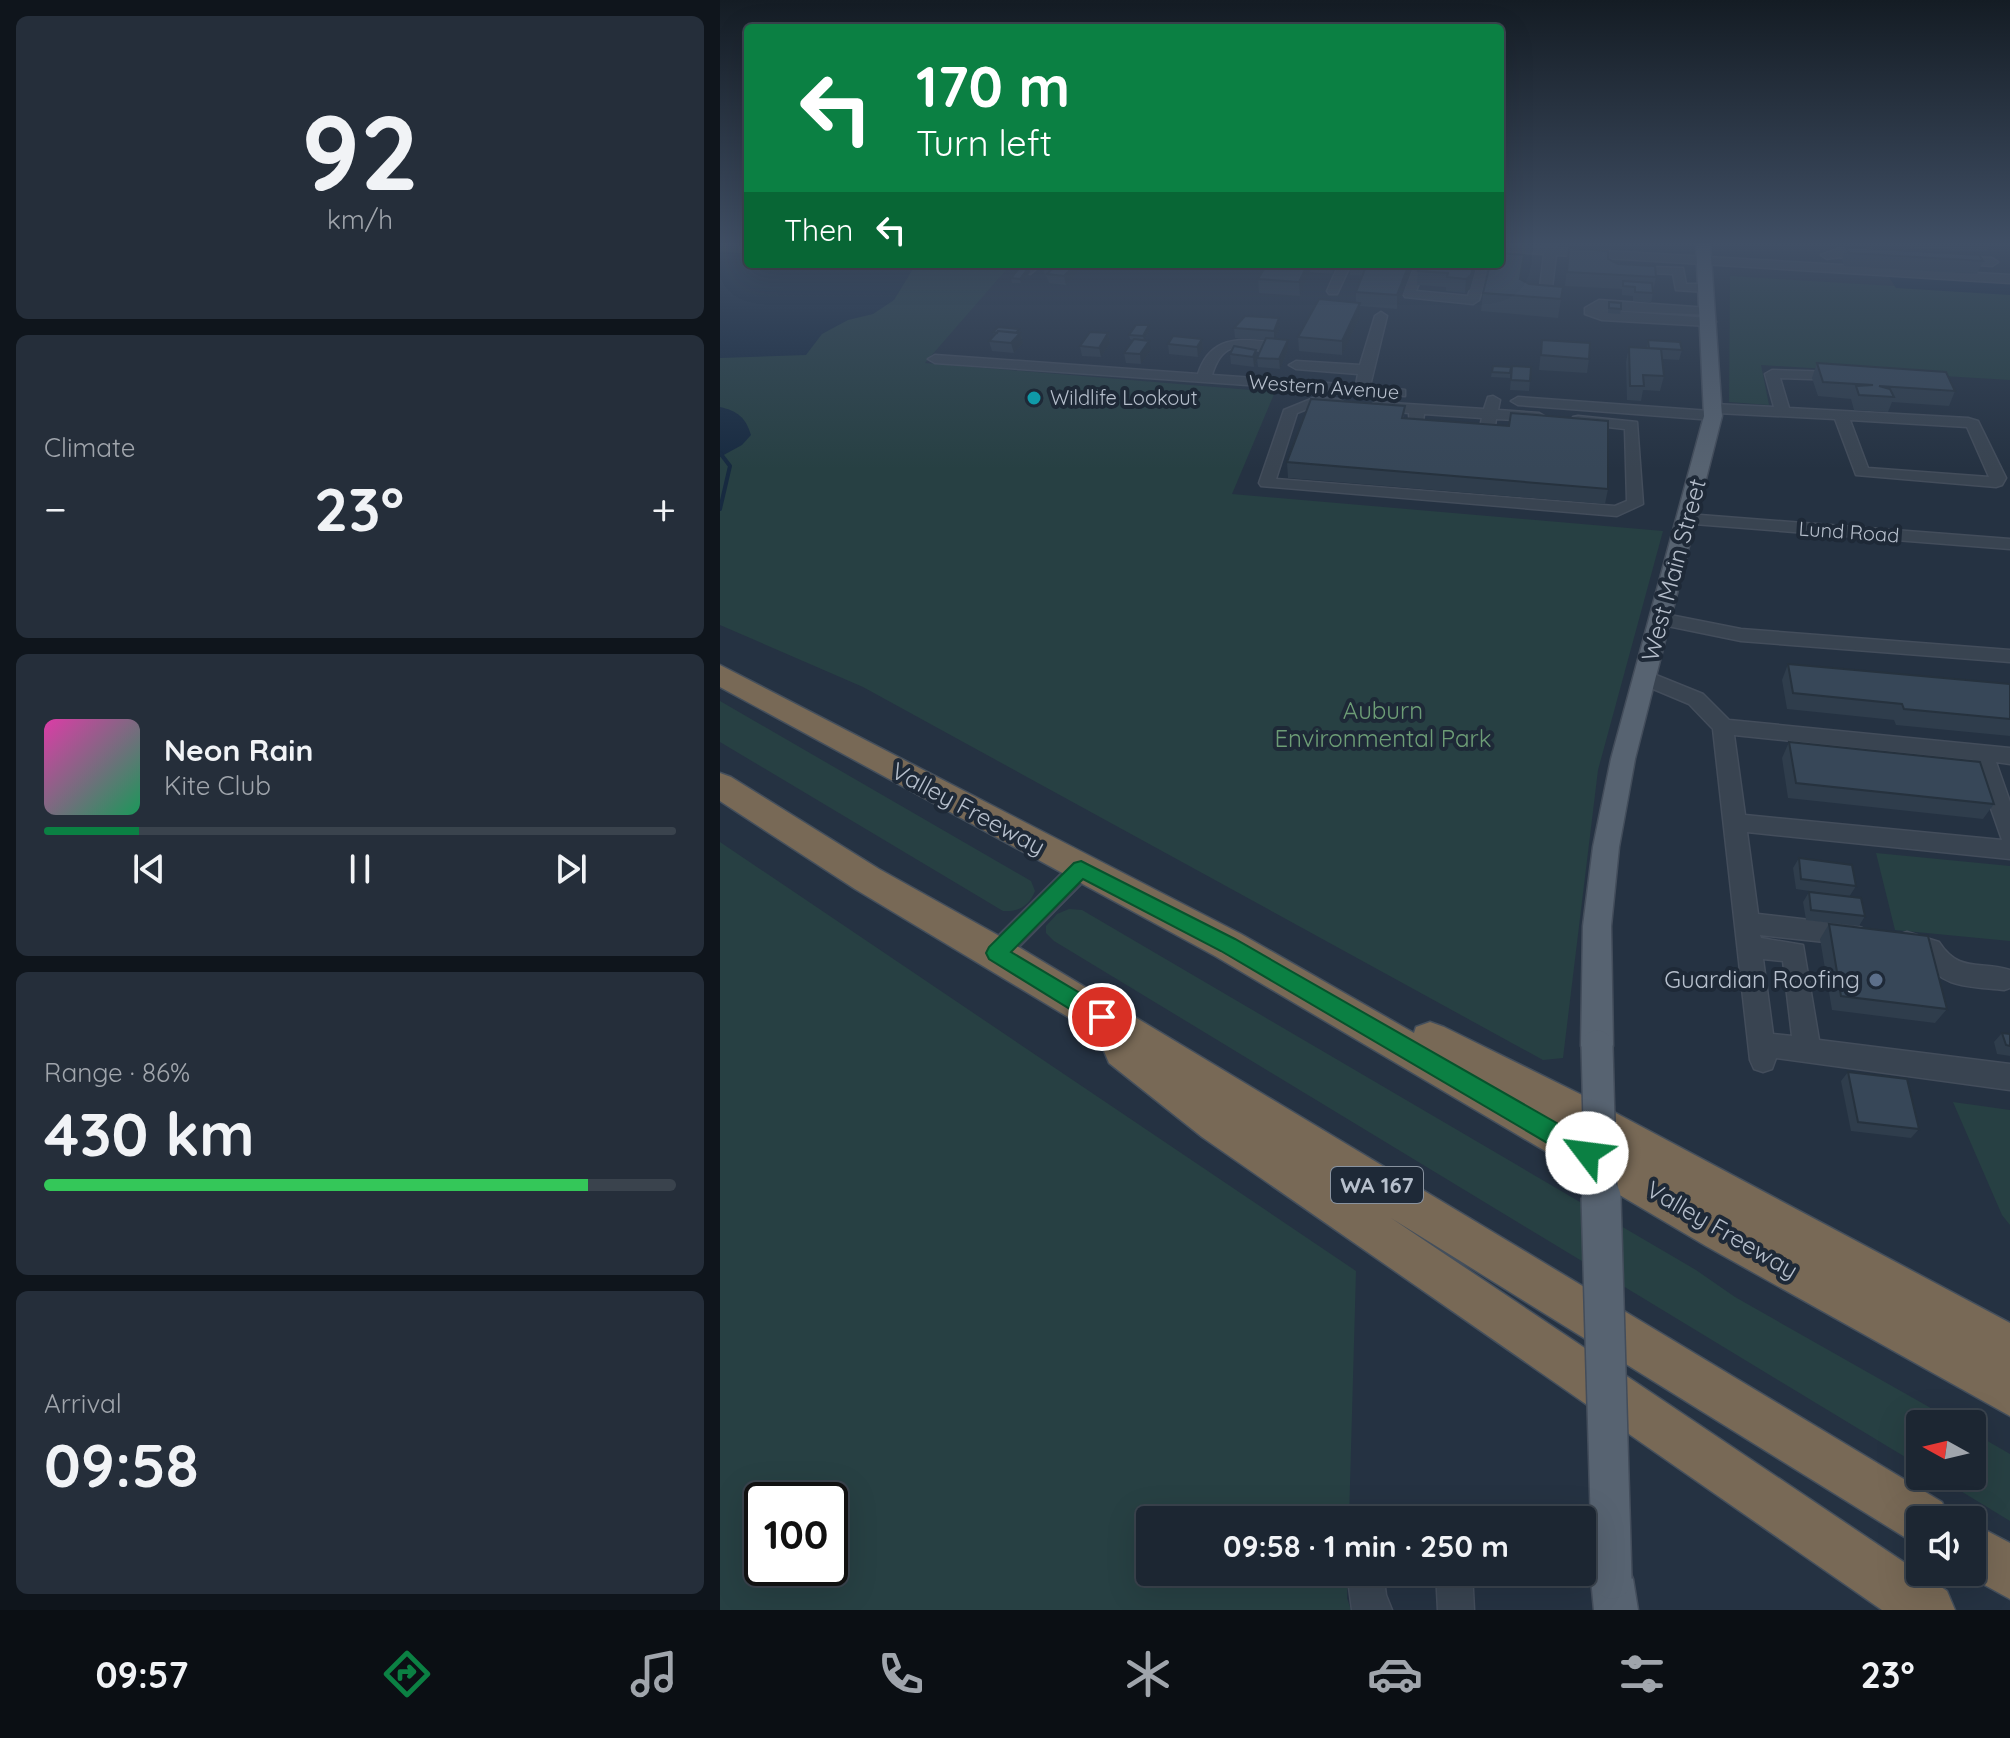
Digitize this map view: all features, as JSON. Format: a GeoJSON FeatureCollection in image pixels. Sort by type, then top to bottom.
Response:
{"type":"FeatureCollection","features":[{"type":"Feature","properties":{"kind":"highway","name":"Valley Freeway"},"geometry":{"type":"LineString","coordinates":[[720,675],[1265,966],[1721,1231],[2010,1392]]}},
{"type":"Feature","properties":{"kind":"highway","name":"WA 167"},"geometry":{"type":"LineString","coordinates":[[720,785],[867,879],[997,953],[1906,1509]]}},
{"type":"Feature","properties":{"kind":"highway"},"geometry":{"type":"LineString","coordinates":[[997,953],[1216,1123],[1928,1610]]}},
{"type":"Feature","properties":{"kind":"highway"},"geometry":{"type":"LineString","coordinates":[[1265,966],[1356,1002],[1568,1108],[2010,1348]]}},
{"type":"Feature","properties":{"kind":"highway"},"geometry":{"type":"LineString","coordinates":[[1986,1558],[2010,1573]]}},
{"type":"Feature","properties":{"kind":"main road","name":"West Main Street"},"geometry":{"type":"LineString","coordinates":[[1646,678],[1714,412],[1708,318]]}},
{"type":"Feature","properties":{"kind":"main road"},"geometry":{"type":"LineString","coordinates":[[1614,1594],[1597,1046],[1597,926],[1606,847],[1623,759],[1646,678]]}},
{"type":"Feature","properties":{"kind":"street"},"geometry":{"type":"LineString","coordinates":[[1362,390],[1380,318]]}},
{"type":"Feature","properties":{"kind":"street"},"geometry":{"type":"LineString","coordinates":[[1204,378],[1206,363],[1220,348],[1239,343],[1279,347]]}},
{"type":"Feature","properties":{"kind":"street","name":"Western Avenue"},"geometry":{"type":"LineString","coordinates":[[935,359],[1362,390],[1492,406],[1783,412],[1841,415],[1968,422],[1973,424],[1998,478],[1996,482],[1862,472],[1841,415]]}},
{"type":"Feature","properties":{"kind":"street"},"geometry":{"type":"LineString","coordinates":[[1296,365],[1366,370]]}},
{"type":"Feature","properties":{"kind":"street"},"geometry":{"type":"LineString","coordinates":[[1783,412],[1772,374],[1857,377]]}},
{"type":"Feature","properties":{"kind":"street"},"geometry":{"type":"LineString","coordinates":[[1316,401],[1417,409],[1415,426],[1486,432],[1492,406],[1632,425],[1635,504],[1617,511],[1267,483],[1291,410],[1316,401]]}},
{"type":"Feature","properties":{"kind":"street","name":"Lund Road"},"geometry":{"type":"LineString","coordinates":[[1687,519],[2010,544]]}},
{"type":"Feature","properties":{"kind":"street"},"geometry":{"type":"LineString","coordinates":[[1660,619],[1741,635],[2010,656]]}},
{"type":"Feature","properties":{"kind":"street","name":"West Main Street"},"geometry":{"type":"LineString","coordinates":[[1646,678],[1696,699],[1723,727]]}},
{"type":"Feature","properties":{"kind":"street"},"geometry":{"type":"LineString","coordinates":[[2010,756],[1723,727],[1762,1052],[1807,1050],[2010,1077]]}},
{"type":"Feature","properties":{"kind":"street"},"geometry":{"type":"LineString","coordinates":[[1983,754],[2010,835]]}},
{"type":"Feature","properties":{"kind":"street"},"geometry":{"type":"LineString","coordinates":[[1734,822],[2010,850]]}},
{"type":"Feature","properties":{"kind":"street"},"geometry":{"type":"LineString","coordinates":[[997,953],[1081,869]]}},
{"type":"Feature","properties":{"kind":"street"},"geometry":{"type":"LineString","coordinates":[[1748,935],[1909,942],[1930,949],[1940,965],[1958,974],[2004,979]]}},
{"type":"Feature","properties":{"kind":"street"},"geometry":{"type":"LineString","coordinates":[[1748,935],[1794,952],[1807,1050]]}},
{"type":"Feature","properties":{"kind":"street"},"geometry":{"type":"LineString","coordinates":[[1366,1586],[1368,1603],[1374,1610]]}},
{"type":"Feature","properties":{"kind":"street"},"geometry":{"type":"LineString","coordinates":[[1455,1586],[1456,1610]]}},
{"type":"Feature","properties":{"kind":"green space","name":"Auburn Environmental Park"},"geometry":{"type":"Polygon","coordinates":[[[720,318],[964,318],[925,363],[1275,392],[1232,494],[1663,531],[1598,770],[1563,1058],[1543,1060],[863,687],[720,625],[720,318]]]}},
{"type":"Feature","properties":{"kind":"green space"},"geometry":{"type":"Polygon","coordinates":[[[1730,318],[2010,318],[2010,380],[1761,365],[1769,405],[1729,402],[1730,318]]]}},
{"type":"Feature","properties":{"kind":"green space"},"geometry":{"type":"Polygon","coordinates":[[[720,701],[1031,881],[1035,891],[1033,896],[1023,907],[1003,911],[720,742],[720,701]]]}},
{"type":"Feature","properties":{"kind":"green space"},"geometry":{"type":"Polygon","coordinates":[[[720,842],[1356,1271],[1349,1506],[1136,1506],[1136,1586],[1347,1586],[1351,1610],[720,1610],[720,842]]]}},
{"type":"Feature","properties":{"kind":"green space"},"geometry":{"type":"Polygon","coordinates":[[[1876,853],[2010,866],[2010,941],[1895,930],[1876,853]]]}},
{"type":"Feature","properties":{"kind":"green space"},"geometry":{"type":"Polygon","coordinates":[[[1069,909],[1082,910],[1696,1270],[1735,1297],[1934,1410],[1906,1410],[1906,1458],[1054,941],[1046,933],[1046,926],[1057,914],[1069,909]]]}},
{"type":"Feature","properties":{"kind":"green space"},"geometry":{"type":"Polygon","coordinates":[[[1953,1102],[2010,1110],[2010,1225],[2002,1215],[1953,1102]]]}},
{"type":"Feature","properties":{"kind":"green space"},"geometry":{"type":"Polygon","coordinates":[[[1986,1440],[2010,1454],[2010,1521],[1959,1490],[1986,1490],[1986,1440]]]}},
{"type":"Feature","properties":{"kind":"water"},"geometry":{"type":"Polygon","coordinates":[[[720,318],[856,318],[822,334],[806,355],[720,358],[720,318]]]}},
{"type":"Feature","properties":{"kind":"water"},"geometry":{"type":"Polygon","coordinates":[[[720,407],[740,416],[751,435],[742,445],[720,457],[720,407]]]}},
{"type":"Feature","properties":{"kind":"building"},"geometry":{"type":"Polygon","coordinates":[[[1243,318],[1279,318],[1274,331],[1234,328],[1243,318]]]}},
{"type":"Feature","properties":{"kind":"building"},"geometry":{"type":"Polygon","coordinates":[[[1308,318],[1353,318],[1342,341],[1298,337],[1308,318]]]}},
{"type":"Feature","properties":{"kind":"building"},"geometry":{"type":"Polygon","coordinates":[[[1136,325],[1149,325],[1143,336],[1129,335],[1136,325]]]}},
{"type":"Feature","properties":{"kind":"building"},"geometry":{"type":"Polygon","coordinates":[[[998,327],[1019,329],[1016,333],[993,332],[998,327]]]}},
{"type":"Feature","properties":{"kind":"building"},"geometry":{"type":"Polygon","coordinates":[[[998,331],[1020,333],[1011,343],[989,341],[998,331]]]}},
{"type":"Feature","properties":{"kind":"building"},"geometry":{"type":"Polygon","coordinates":[[[1090,332],[1108,333],[1099,348],[1080,346],[1090,332]]]}},
{"type":"Feature","properties":{"kind":"building"},"geometry":{"type":"Polygon","coordinates":[[[1173,336],[1202,339],[1197,347],[1168,344],[1173,336]]]}},
{"type":"Feature","properties":{"kind":"building"},"geometry":{"type":"Polygon","coordinates":[[[1266,338],[1288,340],[1279,359],[1257,358],[1266,338]]]}},
{"type":"Feature","properties":{"kind":"building"},"geometry":{"type":"Polygon","coordinates":[[[1134,339],[1149,341],[1140,354],[1124,353],[1134,339]]]}},
{"type":"Feature","properties":{"kind":"building"},"geometry":{"type":"Polygon","coordinates":[[[1542,340],[1590,343],[1589,359],[1541,355],[1542,340]]]}},
{"type":"Feature","properties":{"kind":"building"},"geometry":{"type":"Polygon","coordinates":[[[1648,340],[1680,342],[1682,350],[1649,348],[1648,340]]]}},
{"type":"Feature","properties":{"kind":"building"},"geometry":{"type":"Polygon","coordinates":[[[1234,346],[1256,350],[1253,357],[1230,354],[1234,346]]]}},
{"type":"Feature","properties":{"kind":"building"},"geometry":{"type":"Polygon","coordinates":[[[1629,347],[1661,349],[1664,376],[1643,375],[1644,386],[1630,386],[1629,347]]]}},
{"type":"Feature","properties":{"kind":"building"},"geometry":{"type":"Polygon","coordinates":[[[1817,363],[1946,372],[1955,391],[1879,386],[1890,389],[1894,397],[1859,395],[1856,386],[1873,385],[1823,382],[1817,363]]]}},
{"type":"Feature","properties":{"kind":"building"},"geometry":{"type":"Polygon","coordinates":[[[1493,366],[1511,367],[1510,373],[1492,372],[1493,366]]]}},
{"type":"Feature","properties":{"kind":"building"},"geometry":{"type":"Polygon","coordinates":[[[1512,366],[1531,367],[1530,381],[1511,380],[1512,366]]]}},
{"type":"Feature","properties":{"kind":"building"},"geometry":{"type":"Polygon","coordinates":[[[1311,399],[1405,406],[1402,418],[1509,426],[1511,413],[1608,421],[1608,489],[1287,462],[1311,399]]]}},
{"type":"Feature","properties":{"kind":"building"},"geometry":{"type":"Polygon","coordinates":[[[1788,664],[2010,684],[2010,719],[1904,709],[1902,704],[1793,693],[1788,664]]]}},
{"type":"Feature","properties":{"kind":"building"},"geometry":{"type":"Polygon","coordinates":[[[1789,742],[1980,762],[1994,804],[1796,783],[1789,742]]]}},
{"type":"Feature","properties":{"kind":"building"},"geometry":{"type":"Polygon","coordinates":[[[1799,858],[1852,865],[1856,886],[1801,879],[1799,858]]]}},
{"type":"Feature","properties":{"kind":"building"},"geometry":{"type":"Polygon","coordinates":[[[1809,892],[1861,898],[1865,916],[1811,910],[1809,892]]]}},
{"type":"Feature","properties":{"kind":"building","name":"Guardian Roofing"},"geometry":{"type":"Polygon","coordinates":[[[1829,924],[1928,936],[1947,1009],[1841,996],[1829,924]]]}},
{"type":"Feature","properties":{"kind":"building"},"geometry":{"type":"Polygon","coordinates":[[[2002,1033],[2010,1034],[2010,1046],[2006,1045],[2002,1033]]]}},
{"type":"Feature","properties":{"kind":"building"},"geometry":{"type":"Polygon","coordinates":[[[1848,1072],[1907,1079],[1919,1129],[1858,1122],[1848,1072]]]}},
{"type":"Feature","properties":{"kind":"waterway"},"geometry":{"type":"LineString","coordinates":[[720,453],[730,466],[720,509]]}},
{"type":"Feature","properties":{"kind":"place","name":"Wildlife Lookout"},"geometry":{"type":"Point","coordinates":[1034,398]}},
{"type":"Feature","properties":{"kind":"place","name":"Guardian Roofing"},"geometry":{"type":"Point","coordinates":[1876,980]}},
{"type":"Feature","properties":{"kind":"route"},"geometry":{"type":"LineString","coordinates":[[1102,1017],[997,953],[1081,869],[1228,945],[1587,1153]]}}]}
